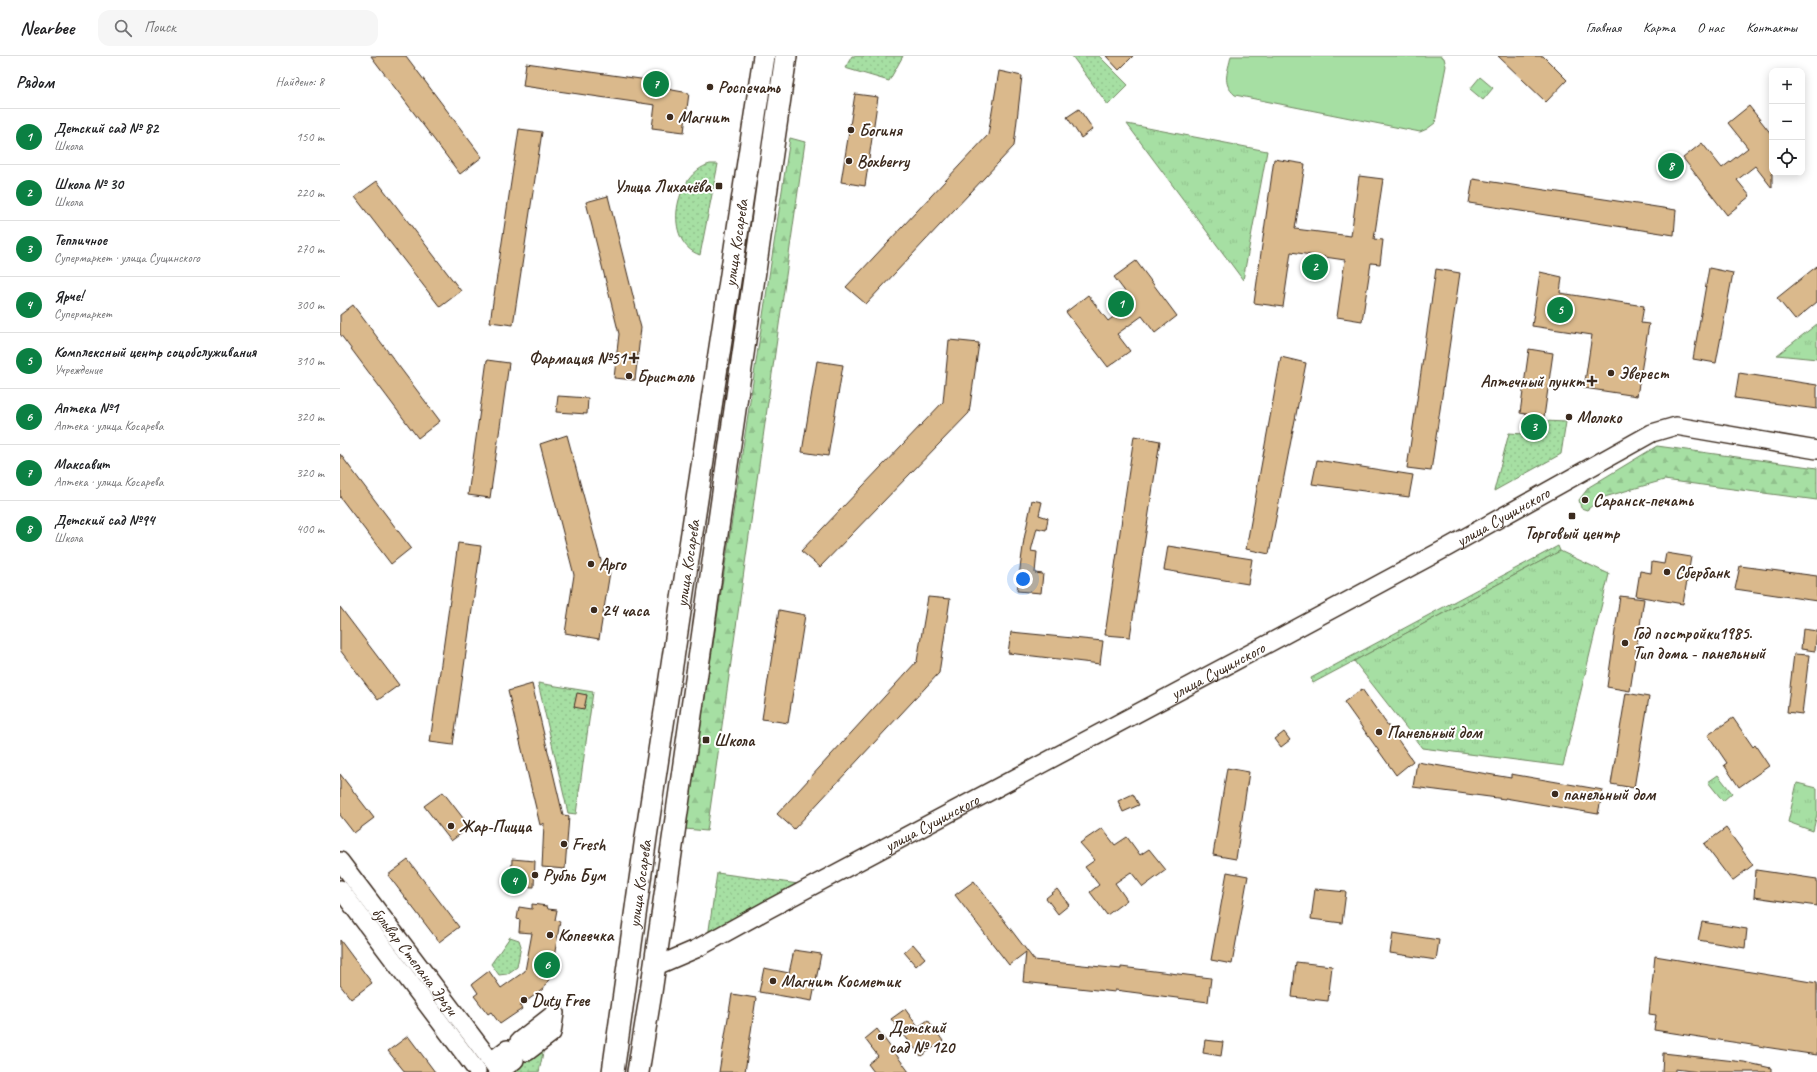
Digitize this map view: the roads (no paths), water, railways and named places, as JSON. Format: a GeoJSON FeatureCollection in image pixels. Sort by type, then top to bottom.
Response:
{"type":"FeatureCollection","features":[{"type":"Feature","properties":{"kind":"main road"},"geometry":{"type":"LineString","coordinates":[[761,56],[786,58]]}},
{"type":"Feature","properties":{"kind":"main road","name":"улица Косарева"},"geometry":{"type":"LineString","coordinates":[[613,1072],[761,56]]}},
{"type":"Feature","properties":{"kind":"main road","name":"улица Косарева"},"geometry":{"type":"LineString","coordinates":[[638,1072],[786,58]]}},
{"type":"Feature","properties":{"kind":"main road","name":"улица Сущинского"},"geometry":{"type":"LineString","coordinates":[[629,964],[654,967]]}},
{"type":"Feature","properties":{"kind":"street","name":"улица Сущинского"},"geometry":{"type":"LineString","coordinates":[[654,967],[696,950],[766,910],[1448,547],[1652,433],[1676,426],[1817,450]]}},
{"type":"Feature","properties":{"kind":"street","name":"бульвар Степана Эрьзи"},"geometry":{"type":"LineString","coordinates":[[340,861],[496,1068]]}},
{"type":"Feature","properties":{"kind":"street","name":"бульвар Степана Эрьзи"},"geometry":{"type":"LineString","coordinates":[[340,889],[477,1071]]}},
{"type":"Feature","properties":{"kind":"place","name":"Максавит"},"geometry":{"type":"Point","coordinates":[656,84]}},
{"type":"Feature","properties":{"kind":"place","name":"Роспечать"},"geometry":{"type":"Point","coordinates":[710,87]}},
{"type":"Feature","properties":{"kind":"place","name":"Магнит"},"geometry":{"type":"Point","coordinates":[670,117]}},
{"type":"Feature","properties":{"kind":"place","name":"Богиня"},"geometry":{"type":"Point","coordinates":[851,130]}},
{"type":"Feature","properties":{"kind":"place","name":"Boxberry"},"geometry":{"type":"Point","coordinates":[849,161]}},
{"type":"Feature","properties":{"kind":"place","name":"Детский сад №94"},"geometry":{"type":"Point","coordinates":[1671,166]}},
{"type":"Feature","properties":{"kind":"place","name":"Улица Лихачёва"},"geometry":{"type":"Point","coordinates":[719,186]}},
{"type":"Feature","properties":{"kind":"place","name":"Школа № 30"},"geometry":{"type":"Point","coordinates":[1315,267]}},
{"type":"Feature","properties":{"kind":"place","name":"Детский сад № 82"},"geometry":{"type":"Point","coordinates":[1121,304]}},
{"type":"Feature","properties":{"kind":"place","name":"Комплексный центр соцобслуживания"},"geometry":{"type":"Point","coordinates":[1560,310]}},
{"type":"Feature","properties":{"kind":"place","name":"Фармация №51"},"geometry":{"type":"Point","coordinates":[634,358]}},
{"type":"Feature","properties":{"kind":"place","name":"Эверест"},"geometry":{"type":"Point","coordinates":[1611,373]}},
{"type":"Feature","properties":{"kind":"place","name":"Бристоль"},"geometry":{"type":"Point","coordinates":[629,376]}},
{"type":"Feature","properties":{"kind":"place","name":"Аптечный пункт"},"geometry":{"type":"Point","coordinates":[1592,381]}},
{"type":"Feature","properties":{"kind":"place","name":"Молоко"},"geometry":{"type":"Point","coordinates":[1569,417]}},
{"type":"Feature","properties":{"kind":"place","name":"Тепличное"},"geometry":{"type":"Point","coordinates":[1534,427]}},
{"type":"Feature","properties":{"kind":"place","name":"Саранск-печать"},"geometry":{"type":"Point","coordinates":[1585,500]}},
{"type":"Feature","properties":{"kind":"place","name":"Торговый центр"},"geometry":{"type":"Point","coordinates":[1572,516]}},
{"type":"Feature","properties":{"kind":"place","name":"Арго"},"geometry":{"type":"Point","coordinates":[591,564]}},
{"type":"Feature","properties":{"kind":"place","name":"Сбербанк"},"geometry":{"type":"Point","coordinates":[1667,572]}},
{"type":"Feature","properties":{"kind":"place","name":"24 часа"},"geometry":{"type":"Point","coordinates":[594,610]}},
{"type":"Feature","properties":{"kind":"place","name":"Год постройки1985. Тип дома - панельный"},"geometry":{"type":"Point","coordinates":[1625,643]}},
{"type":"Feature","properties":{"kind":"place","name":"Панельный дом"},"geometry":{"type":"Point","coordinates":[1379,732]}},
{"type":"Feature","properties":{"kind":"place","name":"Школа"},"geometry":{"type":"Point","coordinates":[706,740]}},
{"type":"Feature","properties":{"kind":"place","name":"панельный дом"},"geometry":{"type":"Point","coordinates":[1555,794]}},
{"type":"Feature","properties":{"kind":"place","name":"Жар-Пицца"},"geometry":{"type":"Point","coordinates":[451,826]}},
{"type":"Feature","properties":{"kind":"place","name":"Fresh"},"geometry":{"type":"Point","coordinates":[564,844]}},
{"type":"Feature","properties":{"kind":"place","name":"Рубль Бум"},"geometry":{"type":"Point","coordinates":[535,875]}},
{"type":"Feature","properties":{"kind":"place","name":"Ярче!"},"geometry":{"type":"Point","coordinates":[514,881]}},
{"type":"Feature","properties":{"kind":"place","name":"Копеечка"},"geometry":{"type":"Point","coordinates":[550,935]}},
{"type":"Feature","properties":{"kind":"place","name":"Аптека №1"},"geometry":{"type":"Point","coordinates":[547,965]}},
{"type":"Feature","properties":{"kind":"place","name":"Магнит Косметик"},"geometry":{"type":"Point","coordinates":[773,981]}},
{"type":"Feature","properties":{"kind":"place","name":"Duty Free"},"geometry":{"type":"Point","coordinates":[524,1000]}},
{"type":"Feature","properties":{"kind":"place","name":"Детский сад № 120"},"geometry":{"type":"Point","coordinates":[881,1037]}}]}
